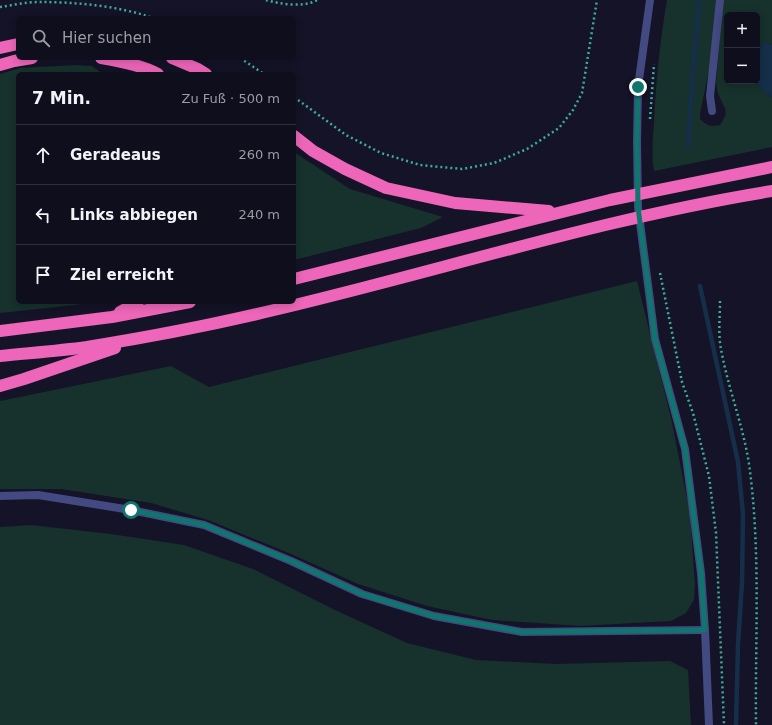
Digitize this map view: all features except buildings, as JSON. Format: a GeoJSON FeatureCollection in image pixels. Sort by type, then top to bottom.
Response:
{"type":"FeatureCollection","features":[{"type":"Feature","properties":{"kind":"highway"},"geometry":{"type":"LineString","coordinates":[[0,48],[16,44]]}},
{"type":"Feature","properties":{"kind":"highway"},"geometry":{"type":"LineString","coordinates":[[0,65],[20,60]]}},
{"type":"Feature","properties":{"kind":"highway"},"geometry":{"type":"LineString","coordinates":[[114,60],[155,72]]}},
{"type":"Feature","properties":{"kind":"highway"},"geometry":{"type":"LineString","coordinates":[[176,60],[202,72]]}},
{"type":"Feature","properties":{"kind":"highway"},"geometry":{"type":"LineString","coordinates":[[296,138],[313,151],[345,169],[386,188],[455,203],[560,212]]}},
{"type":"Feature","properties":{"kind":"highway"},"geometry":{"type":"LineString","coordinates":[[296,278],[610,200],[772,166]]}},
{"type":"Feature","properties":{"kind":"highway"},"geometry":{"type":"LineString","coordinates":[[0,356],[85,347],[148,336],[273,310],[704,202],[772,191]]}},
{"type":"Feature","properties":{"kind":"highway"},"geometry":{"type":"LineString","coordinates":[[112,317],[135,304]]}},
{"type":"Feature","properties":{"kind":"highway"},"geometry":{"type":"LineString","coordinates":[[0,331],[112,317],[180,304]]}},
{"type":"Feature","properties":{"kind":"highway"},"geometry":{"type":"LineString","coordinates":[[0,386],[148,336]]}},
{"type":"Feature","properties":{"kind":"street"},"geometry":{"type":"LineString","coordinates":[[650,0],[638,87],[638,207],[655,339],[685,449],[701,572],[709,725]]}},
{"type":"Feature","properties":{"kind":"street"},"geometry":{"type":"LineString","coordinates":[[712,111],[710,96],[720,0]]}},
{"type":"Feature","properties":{"kind":"street"},"geometry":{"type":"LineString","coordinates":[[0,496],[38,495],[131,510],[204,525],[291,561],[362,594],[434,616],[522,632],[705,630]]}},
{"type":"Feature","properties":{"kind":"path"},"geometry":{"type":"LineString","coordinates":[[266,0],[283,4],[312,3],[317,0]]}},
{"type":"Feature","properties":{"kind":"path"},"geometry":{"type":"LineString","coordinates":[[296,98],[346,135],[381,153],[420,165],[462,169],[494,163],[527,149],[559,128],[573,110],[582,93],[597,0]]}},
{"type":"Feature","properties":{"kind":"path"},"geometry":{"type":"LineString","coordinates":[[0,7],[39,2],[94,5],[148,16]]}},
{"type":"Feature","properties":{"kind":"path"},"geometry":{"type":"LineString","coordinates":[[243,60],[261,72]]}},
{"type":"Feature","properties":{"kind":"path"},"geometry":{"type":"LineString","coordinates":[[650,124],[654,63]]}},
{"type":"Feature","properties":{"kind":"path"},"geometry":{"type":"LineString","coordinates":[[720,301],[721,348],[749,463],[753,507],[756,554],[756,725]]}},
{"type":"Feature","properties":{"kind":"green space"},"geometry":{"type":"Polygon","coordinates":[[[667,0],[717,0],[711,60],[700,119],[707,125],[720,125],[726,113],[725,107],[718,94],[716,83],[723,0],[772,0],[772,45],[764,41],[760,49],[760,12],[724,12],[724,84],[757,84],[772,97],[772,147],[654,171],[652,146],[660,45],[667,0]]]}},
{"type":"Feature","properties":{"kind":"green space"},"geometry":{"type":"Polygon","coordinates":[[[76,65],[92,66],[100,72],[16,72],[16,304],[81,304],[0,313],[0,74],[20,68],[76,65]]]}},
{"type":"Feature","properties":{"kind":"green space"},"geometry":{"type":"Polygon","coordinates":[[[296,153],[350,189],[443,217],[421,228],[296,259],[296,153]]]}},
{"type":"Feature","properties":{"kind":"green space"},"geometry":{"type":"Polygon","coordinates":[[[637,281],[671,418],[690,513],[695,585],[694,600],[686,613],[671,621],[580,626],[492,620],[427,606],[358,584],[291,554],[208,520],[151,503],[61,489],[0,489],[0,401],[171,366],[209,387],[637,281]]]}},
{"type":"Feature","properties":{"kind":"green space"},"geometry":{"type":"Polygon","coordinates":[[[31,525],[111,534],[184,545],[253,569],[335,610],[407,643],[476,660],[556,664],[670,661],[688,670],[691,725],[0,725],[0,527],[31,525]]]}},
{"type":"Feature","properties":{"kind":"water"},"geometry":{"type":"Polygon","coordinates":[[[764,41],[772,45],[772,97],[757,84],[760,84],[760,49],[764,41]]]}},
{"type":"Feature","properties":{"kind":"waterway"},"geometry":{"type":"LineString","coordinates":[[688,145],[699,0]]}},
{"type":"Feature","properties":{"kind":"waterway"},"geometry":{"type":"LineString","coordinates":[[700,286],[738,462],[743,514],[742,583],[738,644],[736,725]]}},
{"type":"Feature","properties":{"kind":"route"},"geometry":{"type":"LineString","coordinates":[[131,510],[204,525],[291,561],[362,594],[434,616],[522,632],[705,630],[701,572],[685,449],[655,339],[638,207],[638,87]]}}]}
